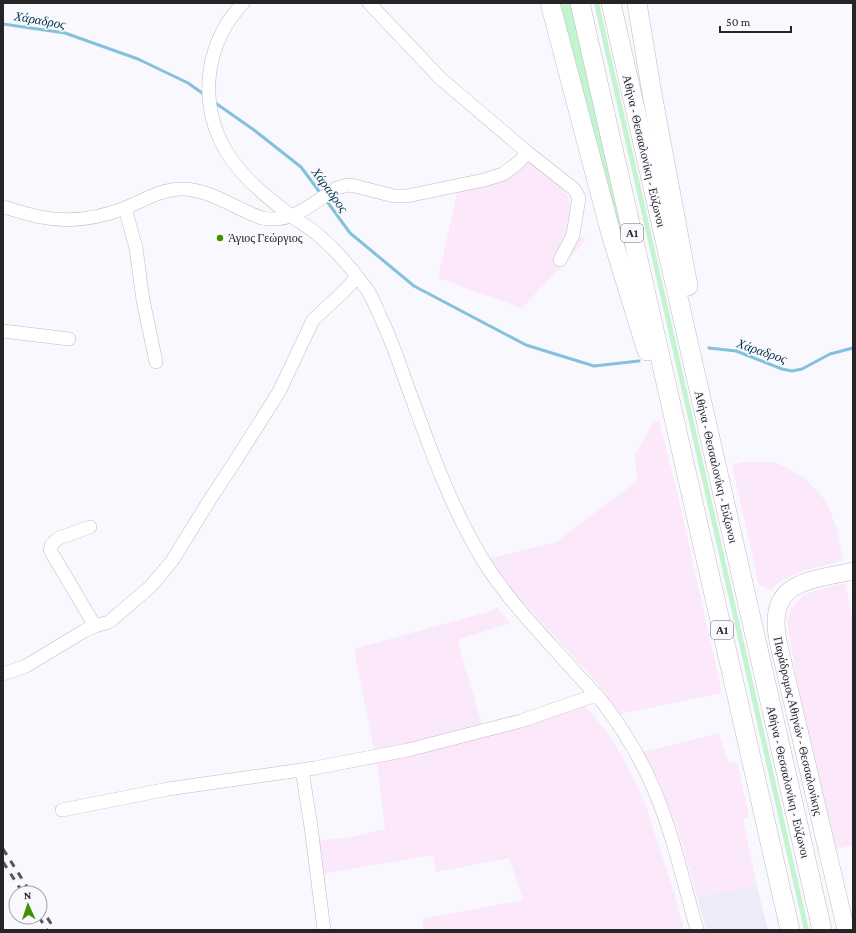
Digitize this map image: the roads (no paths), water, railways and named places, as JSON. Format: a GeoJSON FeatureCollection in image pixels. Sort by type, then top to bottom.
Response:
{"type":"FeatureCollection","features":[{"type":"Feature","properties":{"kind":"highway"},"geometry":{"type":"LineString","coordinates":[[550,3],[611,234],[684,462]]}},
{"type":"Feature","properties":{"kind":"highway","name":"Α1"},"geometry":{"type":"LineString","coordinates":[[580,3],[790,930]]}},
{"type":"Feature","properties":{"kind":"highway","name":"Αθήνα - Θεσσαλονίκη - Εύζωνοι"},"geometry":{"type":"LineString","coordinates":[[611,3],[822,930]]}},
{"type":"Feature","properties":{"kind":"highway"},"geometry":{"type":"LineString","coordinates":[[637,3],[701,361],[714,458]]}},
{"type":"Feature","properties":{"kind":"highway"},"geometry":{"type":"LineString","coordinates":[[641,27],[642,3]]}},
{"type":"Feature","properties":{"kind":"main road","name":"Παράδρομος Αθηνών - Θεσσαλονίκης"},"geometry":{"type":"LineString","coordinates":[[846,930],[775,623],[779,603],[790,590],[807,581],[853,572]]}},
{"type":"Feature","properties":{"kind":"street"},"geometry":{"type":"LineString","coordinates":[[243,3],[233,13],[216,44],[211,58],[209,75],[211,108],[221,141],[242,174],[292,217],[316,233],[334,250],[370,294],[387,331],[448,493],[473,543],[507,594],[596,695],[626,736],[638,756],[656,793],[666,820],[697,930]]}},
{"type":"Feature","properties":{"kind":"street"},"geometry":{"type":"LineString","coordinates":[[369,3],[441,79],[527,152],[574,189],[579,198],[574,235],[560,260]]}},
{"type":"Feature","properties":{"kind":"street"},"geometry":{"type":"LineString","coordinates":[[3,207],[42,218],[67,220],[91,218],[126,208],[164,191],[180,189],[209,195],[262,218],[275,219],[292,217],[337,188],[343,186],[355,186],[394,196],[407,196],[484,180],[502,174],[519,162],[527,152]]}},
{"type":"Feature","properties":{"kind":"street"},"geometry":{"type":"LineString","coordinates":[[126,208],[136,248],[143,300],[156,362]]}},
{"type":"Feature","properties":{"kind":"street"},"geometry":{"type":"LineString","coordinates":[[3,674],[26,666],[84,630],[109,622],[150,587],[172,561],[209,500],[279,392],[313,320],[357,277]]}},
{"type":"Feature","properties":{"kind":"street"},"geometry":{"type":"LineString","coordinates":[[3,331],[69,339]]}},
{"type":"Feature","properties":{"kind":"street"},"geometry":{"type":"LineString","coordinates":[[90,527],[59,538],[52,544],[50,550],[95,626]]}},
{"type":"Feature","properties":{"kind":"street"},"geometry":{"type":"LineString","coordinates":[[62,810],[168,789],[302,770],[415,748],[521,721],[596,695]]}},
{"type":"Feature","properties":{"kind":"street"},"geometry":{"type":"LineString","coordinates":[[302,770],[324,930]]}},
{"type":"Feature","properties":{"kind":"waterway","name":"Χάραδρος"},"geometry":{"type":"LineString","coordinates":[[3,24],[65,33],[138,59],[188,83],[205,95]]}},
{"type":"Feature","properties":{"kind":"waterway","name":"Χάραδρος"},"geometry":{"type":"LineString","coordinates":[[214,102],[254,130],[301,167],[321,194]]}},
{"type":"Feature","properties":{"kind":"waterway","name":"Χάραδρος"},"geometry":{"type":"LineString","coordinates":[[326,200],[350,233],[414,286],[526,345],[594,366],[639,361]]}},
{"type":"Feature","properties":{"kind":"waterway","name":"Χάραδρος"},"geometry":{"type":"LineString","coordinates":[[709,348],[736,351],[782,369],[792,371],[802,369],[830,354],[853,348]]}},
{"type":"Feature","properties":{"kind":"railway"},"geometry":{"type":"LineString","coordinates":[[3,849],[26,885]]}},
{"type":"Feature","properties":{"kind":"railway"},"geometry":{"type":"LineString","coordinates":[[3,862],[18,885]]}},
{"type":"Feature","properties":{"kind":"railway"},"geometry":{"type":"LineString","coordinates":[[48,919],[55,930]]}},
{"type":"Feature","properties":{"kind":"railway"},"geometry":{"type":"LineString","coordinates":[[44,925],[47,930]]}},
{"type":"Feature","properties":{"kind":"place","name":"Άγιος Γεώργιος"},"geometry":{"type":"Point","coordinates":[220,238]}}]}
